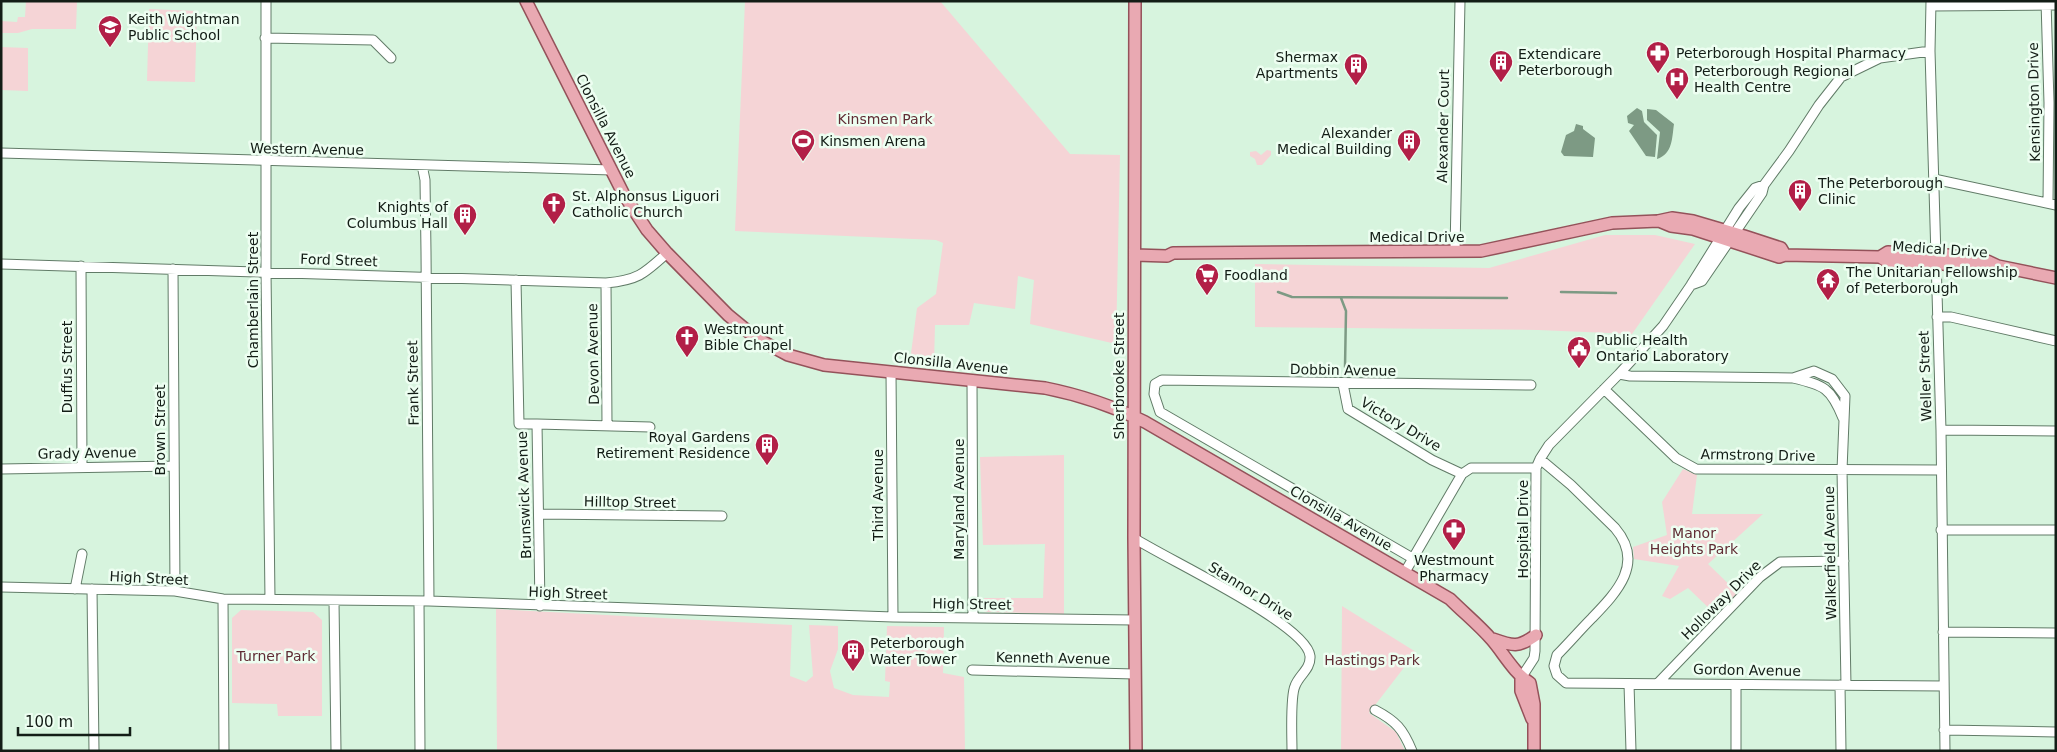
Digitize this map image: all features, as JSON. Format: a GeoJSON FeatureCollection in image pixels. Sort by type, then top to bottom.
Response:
{"type":"FeatureCollection","features":[{"type":"Feature","properties":{"kind":"main road","name":"Clonsilla Avenue"},"geometry":{"type":"LineString","coordinates":[[526,1],[628,201],[667,253],[728,315],[756,338],[788,355],[824,365],[1045,388],[1076,394],[1135,416],[1450,599],[1491,639],[1522,678],[1530,683],[1534,704],[1534,751]]}},
{"type":"Feature","properties":{"kind":"main road","name":"Sherbrooke Street"},"geometry":{"type":"LineString","coordinates":[[1135,1],[1134,674],[1136,751]]}},
{"type":"Feature","properties":{"kind":"main road","name":"Medical Drive"},"geometry":{"type":"LineString","coordinates":[[1135,251],[1168,249],[1173,253],[1481,251],[1612,223],[1658,221],[1671,226],[1728,235],[1780,257],[1785,255],[1880,257],[1888,262],[1935,258],[1984,269],[1998,266],[2056,278]]}},
{"type":"Feature","properties":{"kind":"main road"},"geometry":{"type":"LineString","coordinates":[[1491,639],[1514,646],[1525,643],[1536,635]]}},
{"type":"Feature","properties":{"kind":"street","name":"Chamberlain Street"},"geometry":{"type":"LineString","coordinates":[[266,1],[266,272],[270,599]]}},
{"type":"Feature","properties":{"kind":"street","name":"Alexander Court"},"geometry":{"type":"LineString","coordinates":[[1455,252],[1460,1]]}},
{"type":"Feature","properties":{"kind":"street"},"geometry":{"type":"LineString","coordinates":[[1931,4],[2049,4]]}},
{"type":"Feature","properties":{"kind":"street","name":"Weller Street"},"geometry":{"type":"LineString","coordinates":[[1931,4],[1930,51],[1941,470],[1945,751]]}},
{"type":"Feature","properties":{"kind":"street","name":"Kensington Drive"},"geometry":{"type":"LineString","coordinates":[[2049,4],[2052,204]]}},
{"type":"Feature","properties":{"kind":"street"},"geometry":{"type":"LineString","coordinates":[[266,38],[373,40],[391,58]]}},
{"type":"Feature","properties":{"kind":"street"},"geometry":{"type":"LineString","coordinates":[[1405,572],[1462,474],[1470,468],[1538,464],[1549,445],[1664,326],[1728,235],[1762,192],[1764,185],[1819,105],[1842,77],[1880,58],[1930,51]]}},
{"type":"Feature","properties":{"kind":"street","name":"Western Avenue"},"geometry":{"type":"LineString","coordinates":[[1,153],[266,162],[612,170]]}},
{"type":"Feature","properties":{"kind":"street","name":"Frank Street"},"geometry":{"type":"LineString","coordinates":[[422,166],[425,180],[429,601]]}},
{"type":"Feature","properties":{"kind":"street"},"geometry":{"type":"LineString","coordinates":[[1934,179],[2052,204]]}},
{"type":"Feature","properties":{"kind":"street","name":"Ford Street"},"geometry":{"type":"LineString","coordinates":[[1,264],[606,283],[628,281],[643,274],[667,253]]}},
{"type":"Feature","properties":{"kind":"street","name":"Duffus Street"},"geometry":{"type":"LineString","coordinates":[[81,266],[82,467]]}},
{"type":"Feature","properties":{"kind":"street","name":"Brown Street"},"geometry":{"type":"LineString","coordinates":[[173,269],[175,591]]}},
{"type":"Feature","properties":{"kind":"street","name":"Brunswick Avenue"},"geometry":{"type":"LineString","coordinates":[[516,280],[519,424],[537,424],[540,606]]}},
{"type":"Feature","properties":{"kind":"street","name":"Devon Avenue"},"geometry":{"type":"LineString","coordinates":[[606,283],[607,425]]}},
{"type":"Feature","properties":{"kind":"street"},"geometry":{"type":"LineString","coordinates":[[1937,317],[1950,317],[2056,341]]}},
{"type":"Feature","properties":{"kind":"street","name":"Walkerfield Avenue"},"geometry":{"type":"LineString","coordinates":[[1619,374],[1630,376],[1794,378],[1814,371],[1832,379],[1846,396],[1842,470],[1844,561],[1841,751]]}},
{"type":"Feature","properties":{"kind":"street","name":"Third Avenue"},"geometry":{"type":"LineString","coordinates":[[891,372],[893,617]]}},
{"type":"Feature","properties":{"kind":"street","name":"Maryland Avenue"},"geometry":{"type":"LineString","coordinates":[[972,380],[973,617]]}},
{"type":"Feature","properties":{"kind":"street","name":"Dobbin Avenue"},"geometry":{"type":"LineString","coordinates":[[1155,384],[1162,380],[1343,384],[1531,385]]}},
{"type":"Feature","properties":{"kind":"street","name":"Clonsilla Avenue"},"geometry":{"type":"LineString","coordinates":[[1155,384],[1154,394],[1160,412],[1414,559]]}},
{"type":"Feature","properties":{"kind":"street","name":"Victory Drive"},"geometry":{"type":"LineString","coordinates":[[1343,384],[1348,409],[1432,460],[1462,474]]}},
{"type":"Feature","properties":{"kind":"street","name":"Armstrong Drive"},"geometry":{"type":"LineString","coordinates":[[1604,389],[1676,458],[1696,469],[1941,470]]}},
{"type":"Feature","properties":{"kind":"street"},"geometry":{"type":"LineString","coordinates":[[537,424],[650,427]]}},
{"type":"Feature","properties":{"kind":"street"},"geometry":{"type":"LineString","coordinates":[[1940,430],[2056,431]]}},
{"type":"Feature","properties":{"kind":"street","name":"Hospital Drive"},"geometry":{"type":"LineString","coordinates":[[1522,678],[1534,658],[1536,635],[1538,464]]}},
{"type":"Feature","properties":{"kind":"street","name":"Gordon Avenue"},"geometry":{"type":"LineString","coordinates":[[1538,464],[1571,485],[1615,528],[1622,536],[1627,553],[1627,569],[1612,597],[1557,655],[1555,671],[1558,677],[1566,683],[1629,684],[1658,682],[1736,685],[1944,686]]}},
{"type":"Feature","properties":{"kind":"street","name":"Grady Avenue"},"geometry":{"type":"LineString","coordinates":[[1,469],[174,466]]}},
{"type":"Feature","properties":{"kind":"street","name":"Hilltop Street"},"geometry":{"type":"LineString","coordinates":[[539,514],[722,516]]}},
{"type":"Feature","properties":{"kind":"street"},"geometry":{"type":"LineString","coordinates":[[1941,530],[2056,530]]}},
{"type":"Feature","properties":{"kind":"street","name":"Stannor Drive"},"geometry":{"type":"LineString","coordinates":[[1134,538],[1272,616],[1302,640],[1310,654],[1310,664],[1295,686],[1292,751]]}},
{"type":"Feature","properties":{"kind":"street"},"geometry":{"type":"LineString","coordinates":[[75,589],[82,554]]}},
{"type":"Feature","properties":{"kind":"street","name":"Holloway Drive"},"geometry":{"type":"LineString","coordinates":[[1658,682],[1760,577],[1780,562],[1844,561]]}},
{"type":"Feature","properties":{"kind":"street","name":"High Street"},"geometry":{"type":"LineString","coordinates":[[1,587],[175,591],[223,599],[429,601],[893,617],[1134,620]]}},
{"type":"Feature","properties":{"kind":"street"},"geometry":{"type":"LineString","coordinates":[[92,589],[94,751]]}},
{"type":"Feature","properties":{"kind":"street"},"geometry":{"type":"LineString","coordinates":[[223,599],[224,751]]}},
{"type":"Feature","properties":{"kind":"street"},"geometry":{"type":"LineString","coordinates":[[334,601],[336,751]]}},
{"type":"Feature","properties":{"kind":"street"},"geometry":{"type":"LineString","coordinates":[[418,601],[420,751]]}},
{"type":"Feature","properties":{"kind":"street"},"geometry":{"type":"LineString","coordinates":[[1943,632],[2056,633]]}},
{"type":"Feature","properties":{"kind":"street","name":"Kenneth Avenue"},"geometry":{"type":"LineString","coordinates":[[972,670],[1134,674]]}},
{"type":"Feature","properties":{"kind":"street"},"geometry":{"type":"LineString","coordinates":[[1629,684],[1631,751]]}},
{"type":"Feature","properties":{"kind":"street"},"geometry":{"type":"LineString","coordinates":[[1736,685],[1736,751]]}},
{"type":"Feature","properties":{"kind":"street"},"geometry":{"type":"LineString","coordinates":[[1375,710],[1392,719],[1405,734],[1412,751]]}},
{"type":"Feature","properties":{"kind":"street"},"geometry":{"type":"LineString","coordinates":[[1944,730],[2056,732]]}},
{"type":"Feature","properties":{"kind":"green space"},"geometry":{"type":"Polygon","coordinates":[[[26,1],[77,2],[76,29],[32,29],[18,33],[1,33],[1,21],[17,22],[18,17],[25,17],[26,1]]]}},
{"type":"Feature","properties":{"kind":"green space","name":"Kinsmen Park"},"geometry":{"type":"Polygon","coordinates":[[[745,1],[940,1],[1070,154],[1120,155],[1116,344],[1030,324],[1034,280],[1018,276],[1015,309],[974,303],[969,325],[935,325],[934,364],[910,361],[917,308],[936,294],[943,243],[936,240],[735,231],[745,1]]]}},
{"type":"Feature","properties":{"kind":"green space"},"geometry":{"type":"Polygon","coordinates":[[[149,9],[197,11],[195,82],[147,81],[149,9]]]}},
{"type":"Feature","properties":{"kind":"green space"},"geometry":{"type":"Polygon","coordinates":[[[1,47],[28,48],[28,91],[1,90],[1,47]]]}},
{"type":"Feature","properties":{"kind":"green space"},"geometry":{"type":"Polygon","coordinates":[[[1267,150],[1271,151],[1271,155],[1262,165],[1257,165],[1255,159],[1250,156],[1250,152],[1256,151],[1261,155],[1267,150]]]}},
{"type":"Feature","properties":{"kind":"green space"},"geometry":{"type":"Polygon","coordinates":[[[1605,235],[1655,235],[1695,244],[1632,334],[1538,330],[1255,327],[1255,264],[1489,268],[1605,235]]]}},
{"type":"Feature","properties":{"kind":"green space"},"geometry":{"type":"Polygon","coordinates":[[[1064,455],[1064,614],[984,612],[984,598],[1043,598],[1045,544],[983,545],[980,457],[1064,455]]]}},
{"type":"Feature","properties":{"kind":"green space","name":"Manor Heights Park"},"geometry":{"type":"Polygon","coordinates":[[[1683,469],[1697,475],[1692,514],[1763,514],[1708,564],[1738,593],[1715,614],[1688,588],[1670,599],[1662,596],[1679,566],[1634,559],[1633,547],[1667,535],[1662,502],[1683,469]]]}},
{"type":"Feature","properties":{"kind":"green space","name":"Hastings Park"},"geometry":{"type":"Polygon","coordinates":[[[1342,606],[1416,652],[1369,713],[1396,732],[1405,751],[1341,751],[1342,606]]]}},
{"type":"Feature","properties":{"kind":"green space"},"geometry":{"type":"Polygon","coordinates":[[[496,609],[792,625],[790,676],[806,682],[813,676],[809,625],[838,626],[838,649],[830,671],[834,688],[853,695],[889,697],[890,682],[885,681],[887,626],[944,627],[943,673],[964,677],[965,751],[497,751],[496,609]]]}},
{"type":"Feature","properties":{"kind":"green space","name":"Turner Park"},"geometry":{"type":"Polygon","coordinates":[[[241,610],[313,612],[322,620],[322,716],[278,716],[277,704],[232,703],[232,618],[241,610]]]}},
{"type":"Feature","properties":{"kind":"shaded area"},"geometry":{"type":"Polygon","coordinates":[[[1637,108],[1642,111],[1644,122],[1657,135],[1655,157],[1646,156],[1629,131],[1634,125],[1628,123],[1627,116],[1637,108]]]}},
{"type":"Feature","properties":{"kind":"shaded area"},"geometry":{"type":"Polygon","coordinates":[[[1647,109],[1656,110],[1674,124],[1669,149],[1662,157],[1657,159],[1660,132],[1647,120],[1647,109]]]}},
{"type":"Feature","properties":{"kind":"shaded area"},"geometry":{"type":"Polygon","coordinates":[[[1576,124],[1583,126],[1583,129],[1595,138],[1593,157],[1564,156],[1561,152],[1566,135],[1574,131],[1576,124]]]}},
{"type":"Feature","properties":{"kind":"waterway"},"geometry":{"type":"LineString","coordinates":[[1278,292],[1292,297],[1507,298]]}},
{"type":"Feature","properties":{"kind":"waterway"},"geometry":{"type":"LineString","coordinates":[[1561,292],[1616,293]]}},
{"type":"Feature","properties":{"kind":"waterway"},"geometry":{"type":"LineString","coordinates":[[1341,298],[1346,311],[1345,367]]}},
{"type":"Feature","properties":{"kind":"place","name":"Keith Wightman Public School"},"geometry":{"type":"Point","coordinates":[110,48]}},
{"type":"Feature","properties":{"kind":"place","name":"Peterborough Hospital Pharmacy"},"geometry":{"type":"Point","coordinates":[1658,74]}},
{"type":"Feature","properties":{"kind":"place","name":"Extendicare Peterborough"},"geometry":{"type":"Point","coordinates":[1501,83]}},
{"type":"Feature","properties":{"kind":"place","name":"Shermax Apartments"},"geometry":{"type":"Point","coordinates":[1356,86]}},
{"type":"Feature","properties":{"kind":"place","name":"Peterborough Regional Health Centre"},"geometry":{"type":"Point","coordinates":[1677,100]}},
{"type":"Feature","properties":{"kind":"place","name":"Kinsmen Arena"},"geometry":{"type":"Point","coordinates":[803,162]}},
{"type":"Feature","properties":{"kind":"place","name":"Alexander Medical Building"},"geometry":{"type":"Point","coordinates":[1409,162]}},
{"type":"Feature","properties":{"kind":"place","name":"The Peterborough Clinic"},"geometry":{"type":"Point","coordinates":[1800,212]}},
{"type":"Feature","properties":{"kind":"place","name":"St. Alphonsus Liguori Catholic Church"},"geometry":{"type":"Point","coordinates":[554,225]}},
{"type":"Feature","properties":{"kind":"place","name":"Knights of Columbus Hall"},"geometry":{"type":"Point","coordinates":[465,236]}},
{"type":"Feature","properties":{"kind":"place","name":"Foodland"},"geometry":{"type":"Point","coordinates":[1207,296]}},
{"type":"Feature","properties":{"kind":"place","name":"The Unitarian Fellowship of Peterborough"},"geometry":{"type":"Point","coordinates":[1828,301]}},
{"type":"Feature","properties":{"kind":"place","name":"Westmount Bible Chapel"},"geometry":{"type":"Point","coordinates":[687,358]}},
{"type":"Feature","properties":{"kind":"place","name":"Public Health Ontario Laboratory"},"geometry":{"type":"Point","coordinates":[1579,369]}},
{"type":"Feature","properties":{"kind":"place","name":"Royal Gardens Retirement Residence"},"geometry":{"type":"Point","coordinates":[767,466]}},
{"type":"Feature","properties":{"kind":"place","name":"Westmount Pharmacy"},"geometry":{"type":"Point","coordinates":[1454,551]}},
{"type":"Feature","properties":{"kind":"place","name":"Peterborough Water Tower"},"geometry":{"type":"Point","coordinates":[853,672]}}]}
